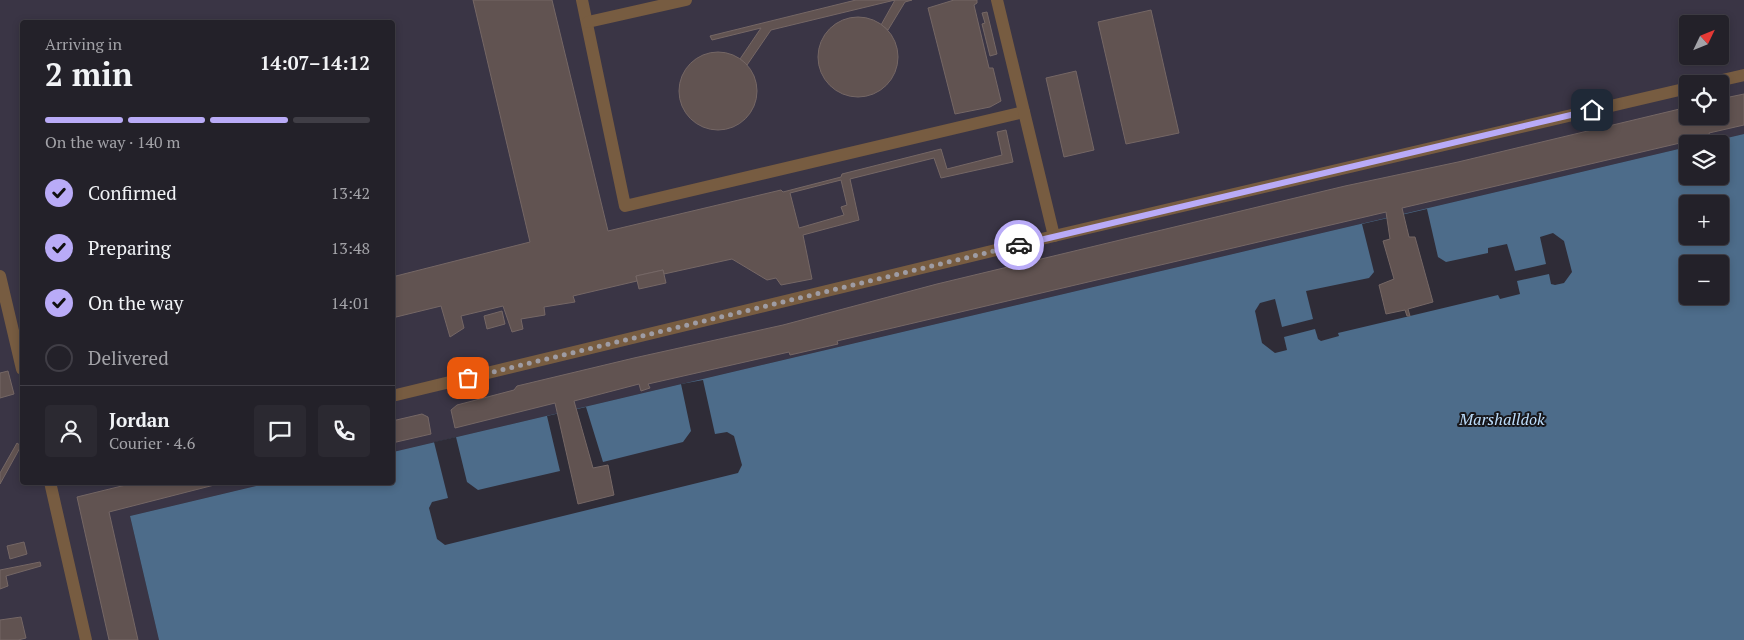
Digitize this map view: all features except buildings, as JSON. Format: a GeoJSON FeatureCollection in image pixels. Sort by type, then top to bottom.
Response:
{"type":"FeatureCollection","features":[{"type":"Feature","properties":{"kind":"lane"},"geometry":{"type":"LineString","coordinates":[[582,0],[626,206],[1024,112]]}},
{"type":"Feature","properties":{"kind":"lane"},"geometry":{"type":"LineString","coordinates":[[588,22],[686,0]]}},
{"type":"Feature","properties":{"kind":"lane"},"geometry":{"type":"LineString","coordinates":[[997,0],[1054,236]]}},
{"type":"Feature","properties":{"kind":"lane"},"geometry":{"type":"LineString","coordinates":[[1729,78],[1744,74]]}},
{"type":"Feature","properties":{"kind":"lane"},"geometry":{"type":"LineString","coordinates":[[395,395],[1054,236],[1679,90]]}},
{"type":"Feature","properties":{"kind":"lane"},"geometry":{"type":"LineString","coordinates":[[0,276],[20,361]]}},
{"type":"Feature","properties":{"kind":"lane"},"geometry":{"type":"LineString","coordinates":[[51,485],[86,640]]}},
{"type":"Feature","properties":{"kind":"shaded area"},"geometry":{"type":"Polygon","coordinates":[[[0,0],[1744,0],[1744,134],[1729,137],[1729,135],[1679,135],[1679,149],[395,452],[395,20],[20,20],[20,485],[261,485],[130,516],[159,640],[0,640],[0,0]]]}},
{"type":"Feature","properties":{"kind":"water","name":"Marshalldok"},"geometry":{"type":"Polygon","coordinates":[[[1744,134],[1744,640],[159,640],[130,516],[261,485],[395,485],[395,452],[1679,149],[1679,185],[1729,185],[1729,137],[1744,134]]]}},
{"type":"Feature","properties":{"kind":"pier"},"geometry":{"type":"Polygon","coordinates":[[[1427,209],[1438,257],[1446,262],[1488,253],[1488,248],[1507,244],[1515,271],[1546,264],[1540,237],[1553,233],[1564,241],[1572,272],[1564,283],[1551,284],[1549,274],[1517,281],[1520,294],[1500,299],[1498,295],[1338,333],[1339,336],[1321,341],[1318,339],[1315,329],[1284,337],[1287,350],[1275,353],[1262,343],[1255,311],[1260,303],[1275,299],[1282,327],[1313,319],[1306,291],[1369,278],[1374,272],[1362,224],[1427,209]]]}},
{"type":"Feature","properties":{"kind":"pier"},"geometry":{"type":"Polygon","coordinates":[[[703,380],[715,434],[727,432],[734,436],[742,465],[738,473],[445,545],[437,539],[429,508],[432,502],[448,498],[434,442],[456,437],[467,482],[478,490],[560,471],[547,416],[586,407],[603,462],[683,442],[691,431],[681,384],[703,380]]]}},
{"type":"Feature","properties":{"kind":"way so far"},"geometry":{"type":"LineString","coordinates":[[468,378],[1019,245]]}},
{"type":"Feature","properties":{"kind":"route"},"geometry":{"type":"LineString","coordinates":[[1019,245],[1592,110]]}}]}
